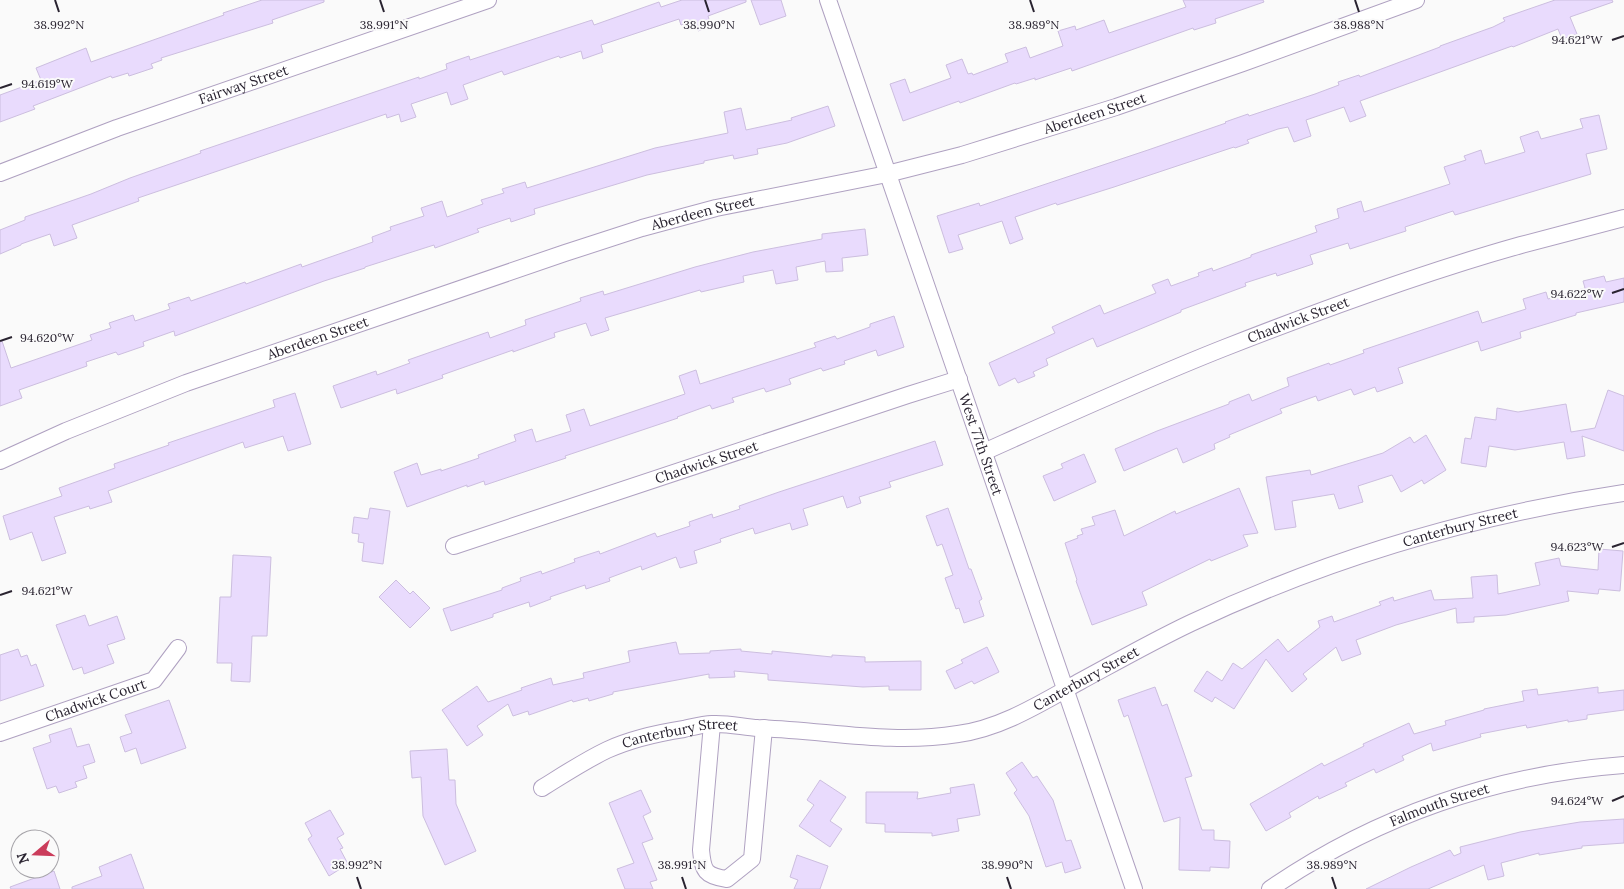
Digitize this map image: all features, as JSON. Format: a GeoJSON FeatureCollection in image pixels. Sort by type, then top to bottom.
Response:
{"type":"FeatureCollection","features":[{"type":"Feature","properties":{"kind":"street","name":"Fairway Street"},"geometry":{"type":"LineString","coordinates":[[0,173],[126,125],[488,0]]}},
{"type":"Feature","properties":{"kind":"street","name":"West 77th Street"},"geometry":{"type":"LineString","coordinates":[[828,0],[1134,889]]}},
{"type":"Feature","properties":{"kind":"street","name":"Aberdeen Street"},"geometry":{"type":"LineString","coordinates":[[0,461],[66,431],[186,384],[565,252],[642,228],[716,208],[888,174],[962,155],[1116,107],[1416,0]]}},
{"type":"Feature","properties":{"kind":"street","name":"Chadwick Street"},"geometry":{"type":"LineString","coordinates":[[984,452],[1128,388],[1224,348],[1324,310],[1436,271],[1520,245],[1624,218]]}},
{"type":"Feature","properties":{"kind":"street","name":"Chadwick Street"},"geometry":{"type":"LineString","coordinates":[[454,546],[908,394],[959,379]]}},
{"type":"Feature","properties":{"kind":"street","name":"Canterbury Street"},"geometry":{"type":"LineString","coordinates":[[542,788],[607,750],[663,732],[712,724],[886,739],[963,734],[1006,720],[1200,619],[1264,591],[1385,547],[1492,518],[1571,501],[1624,494]]}},
{"type":"Feature","properties":{"kind":"street","name":"Chadwick Court"},"geometry":{"type":"LineString","coordinates":[[0,733],[154,680],[178,648]]}},
{"type":"Feature","properties":{"kind":"street"},"geometry":{"type":"LineString","coordinates":[[712,724],[702,865],[713,877],[727,879],[752,859],[764,728]]}},
{"type":"Feature","properties":{"kind":"street","name":"Falmouth Street"},"geometry":{"type":"LineString","coordinates":[[1270,889],[1338,846],[1389,822],[1448,799],[1518,780],[1571,770],[1624,765]]}},
{"type":"Feature","properties":{"kind":"building"},"geometry":{"type":"Polygon","coordinates":[[[262,0],[324,0],[324,2],[272,20],[273,23],[161,58],[162,60],[151,64],[153,68],[129,76],[128,73],[112,78],[111,76],[33,106],[35,109],[0,122],[0,95],[41,80],[36,68],[86,48],[91,62],[262,0]]]}},
{"type":"Feature","properties":{"kind":"building"},"geometry":{"type":"Polygon","coordinates":[[[682,0],[746,0],[746,2],[708,16],[711,26],[698,31],[694,20],[681,25],[679,19],[601,45],[603,52],[583,59],[581,51],[560,58],[559,56],[504,75],[502,71],[463,85],[468,99],[451,105],[447,92],[411,104],[416,117],[401,122],[399,114],[387,118],[386,114],[138,198],[139,201],[72,225],[77,238],[54,246],[50,234],[0,254],[0,230],[25,220],[25,217],[201,153],[200,151],[419,77],[419,79],[447,69],[446,64],[469,56],[470,60],[592,20],[594,25],[659,2],[661,7],[682,0]]]}},
{"type":"Feature","properties":{"kind":"building"},"geometry":{"type":"Polygon","coordinates":[[[751,0],[781,0],[786,16],[760,25],[751,0]]]}},
{"type":"Feature","properties":{"kind":"building"},"geometry":{"type":"Polygon","coordinates":[[[1183,0],[1263,0],[1264,2],[1215,19],[1216,23],[1194,30],[1193,28],[1072,71],[1071,68],[1035,80],[1035,78],[1015,83],[903,121],[890,84],[905,79],[910,93],[951,78],[946,65],[962,59],[968,74],[972,73],[973,75],[1008,62],[1005,54],[1026,47],[1030,58],[1063,46],[1058,31],[1075,26],[1076,30],[1104,20],[1109,33],[1186,7],[1183,0]]]}},
{"type":"Feature","properties":{"kind":"building"},"geometry":{"type":"Polygon","coordinates":[[[1555,0],[1612,0],[1613,2],[1570,17],[1577,34],[1562,39],[1558,29],[1513,47],[1360,101],[1366,116],[1350,122],[1344,107],[1306,120],[1311,136],[1294,142],[1288,127],[1278,129],[1247,140],[1249,143],[1235,148],[1015,217],[1023,239],[1010,244],[1002,221],[958,235],[963,249],[949,253],[937,216],[979,203],[980,206],[1148,150],[1248,114],[1249,116],[1315,94],[1339,85],[1338,82],[1359,75],[1360,77],[1493,27],[1505,21],[1503,18],[1555,0]]]}},
{"type":"Feature","properties":{"kind":"building"},"geometry":{"type":"Polygon","coordinates":[[[828,106],[835,126],[787,143],[757,149],[758,154],[734,159],[733,155],[704,161],[704,163],[647,175],[534,209],[535,214],[511,222],[510,218],[477,229],[479,232],[435,248],[434,245],[365,267],[175,336],[174,331],[143,342],[144,346],[118,355],[116,352],[86,362],[87,366],[19,390],[22,398],[0,406],[0,342],[2,341],[11,368],[92,340],[90,335],[111,328],[109,323],[133,315],[135,321],[170,309],[168,304],[189,297],[191,301],[301,264],[302,267],[373,242],[372,237],[391,230],[390,227],[424,216],[421,208],[442,201],[447,217],[483,204],[481,200],[504,193],[502,189],[525,182],[527,188],[655,148],[728,133],[724,112],[741,108],[746,130],[792,120],[791,118],[828,106]]]}},
{"type":"Feature","properties":{"kind":"building"},"geometry":{"type":"Polygon","coordinates":[[[1599,115],[1607,149],[1586,154],[1591,174],[1455,215],[1453,211],[1405,227],[1406,231],[1350,249],[1348,243],[1310,255],[1313,264],[1277,276],[1276,273],[1245,283],[1246,286],[1181,310],[1181,312],[1097,347],[1093,338],[1046,359],[1048,365],[1033,372],[1035,376],[1018,383],[1015,378],[999,386],[989,363],[1055,333],[1052,327],[1100,305],[1104,314],[1156,293],[1152,285],[1168,279],[1171,286],[1199,276],[1198,273],[1212,268],[1213,271],[1251,257],[1251,255],[1317,232],[1315,226],[1339,218],[1337,209],[1361,201],[1364,212],[1450,184],[1444,167],[1466,160],[1464,156],[1481,150],[1485,164],[1525,152],[1520,137],[1538,131],[1541,139],[1583,128],[1580,119],[1599,115]]]}},
{"type":"Feature","properties":{"kind":"building"},"geometry":{"type":"Polygon","coordinates":[[[865,229],[868,255],[842,258],[843,271],[826,272],[825,261],[796,267],[798,280],[776,284],[773,270],[743,276],[744,282],[701,292],[700,290],[605,318],[609,330],[591,336],[586,323],[554,333],[555,337],[442,375],[443,378],[397,394],[396,389],[341,408],[333,386],[376,371],[377,375],[410,363],[408,360],[488,332],[490,338],[526,325],[525,320],[581,301],[580,298],[603,291],[604,295],[695,267],[753,252],[822,239],[822,234],[865,229]]]}},
{"type":"Feature","properties":{"kind":"building"},"geometry":{"type":"Polygon","coordinates":[[[1604,276],[1606,282],[1624,278],[1624,302],[1576,313],[1576,315],[1520,332],[1521,338],[1481,351],[1478,341],[1398,368],[1403,383],[1377,392],[1375,387],[1354,395],[1351,389],[1318,401],[1316,396],[1280,409],[1282,413],[1229,435],[1230,437],[1214,444],[1215,449],[1183,463],[1177,448],[1124,471],[1115,449],[1229,404],[1229,402],[1249,394],[1252,401],[1289,386],[1287,378],[1364,353],[1363,350],[1478,311],[1482,323],[1526,309],[1523,299],[1546,292],[1548,299],[1585,288],[1583,281],[1604,276]]]}},
{"type":"Feature","properties":{"kind":"building"},"geometry":{"type":"Polygon","coordinates":[[[894,316],[904,347],[878,356],[876,350],[844,361],[845,364],[823,371],[821,368],[789,379],[791,384],[766,392],[764,388],[732,398],[734,402],[712,409],[710,405],[678,418],[565,456],[566,458],[485,485],[484,481],[467,487],[467,485],[407,507],[394,472],[417,463],[421,475],[441,469],[441,471],[479,458],[478,455],[516,441],[514,435],[532,429],[536,442],[571,431],[566,415],[584,409],[590,426],[685,394],[679,376],[696,370],[700,384],[816,347],[814,343],[835,336],[837,339],[870,327],[870,324],[894,316]]]}},
{"type":"Feature","properties":{"kind":"building"},"geometry":{"type":"Polygon","coordinates":[[[1608,390],[1624,396],[1624,451],[1582,436],[1585,456],[1567,459],[1564,442],[1515,450],[1489,446],[1486,467],[1461,463],[1465,438],[1471,439],[1475,417],[1496,420],[1497,408],[1518,412],[1566,404],[1571,432],[1595,428],[1608,390]]]}},
{"type":"Feature","properties":{"kind":"building"},"geometry":{"type":"Polygon","coordinates":[[[295,393],[311,444],[288,451],[283,436],[245,448],[243,442],[108,491],[112,502],[90,509],[89,506],[54,517],[66,553],[42,561],[32,532],[10,540],[3,516],[62,496],[59,488],[115,468],[114,464],[169,445],[168,443],[275,407],[273,400],[295,393]]]}},
{"type":"Feature","properties":{"kind":"building"},"geometry":{"type":"Polygon","coordinates":[[[1426,435],[1446,470],[1424,484],[1422,480],[1401,492],[1392,475],[1358,486],[1363,502],[1339,509],[1334,494],[1292,501],[1296,527],[1275,530],[1266,477],[1310,470],[1311,475],[1383,453],[1410,437],[1414,443],[1426,435]]]}},
{"type":"Feature","properties":{"kind":"building"},"geometry":{"type":"Polygon","coordinates":[[[935,441],[943,465],[889,482],[891,487],[859,497],[861,503],[847,508],[843,496],[803,509],[808,525],[792,530],[790,523],[755,534],[753,528],[720,539],[721,542],[694,551],[697,563],[680,568],[676,557],[642,570],[641,566],[609,578],[610,581],[586,589],[585,585],[550,597],[551,599],[530,607],[529,602],[493,614],[493,617],[451,631],[443,609],[502,590],[502,588],[521,581],[520,578],[541,571],[542,574],[575,562],[574,559],[599,551],[600,554],[655,533],[657,537],[690,526],[689,522],[712,514],[713,518],[740,509],[739,506],[779,492],[935,441]]]}},
{"type":"Feature","properties":{"kind":"building"},"geometry":{"type":"Polygon","coordinates":[[[1084,454],[1096,482],[1054,501],[1043,476],[1063,468],[1061,464],[1084,454]]]}},
{"type":"Feature","properties":{"kind":"building"},"geometry":{"type":"Polygon","coordinates":[[[1239,488],[1258,533],[1243,535],[1248,546],[1211,561],[1210,559],[1142,592],[1147,605],[1092,625],[1065,543],[1083,534],[1081,529],[1095,525],[1092,517],[1115,510],[1124,536],[1175,511],[1176,514],[1239,488]]]}},
{"type":"Feature","properties":{"kind":"building"},"geometry":{"type":"Polygon","coordinates":[[[370,508],[390,511],[383,564],[362,561],[364,543],[358,542],[359,534],[352,533],[354,517],[368,519],[370,508]]]}},
{"type":"Feature","properties":{"kind":"building"},"geometry":{"type":"Polygon","coordinates":[[[948,508],[969,569],[971,569],[982,599],[979,601],[984,616],[964,623],[959,608],[956,609],[945,578],[953,575],[942,544],[937,546],[926,516],[948,508]]]}},
{"type":"Feature","properties":{"kind":"building"},"geometry":{"type":"Polygon","coordinates":[[[1599,549],[1623,551],[1620,591],[1599,589],[1598,594],[1567,591],[1569,601],[1506,615],[1474,617],[1474,622],[1457,623],[1456,608],[1396,625],[1356,640],[1361,654],[1342,661],[1336,647],[1303,674],[1307,679],[1292,692],[1266,659],[1234,709],[1215,697],[1212,702],[1194,691],[1207,671],[1222,681],[1233,663],[1242,669],[1278,639],[1288,652],[1320,627],[1318,621],[1332,616],[1334,622],[1381,605],[1379,602],[1393,597],[1394,601],[1431,590],[1434,600],[1473,598],[1471,577],[1497,575],[1498,594],[1540,585],[1535,563],[1559,558],[1561,566],[1598,570],[1599,549]]]}},
{"type":"Feature","properties":{"kind":"building"},"geometry":{"type":"Polygon","coordinates":[[[233,555],[271,557],[267,636],[252,636],[250,682],[231,681],[232,663],[217,663],[220,597],[231,597],[233,555]]]}},
{"type":"Feature","properties":{"kind":"building"},"geometry":{"type":"Polygon","coordinates":[[[396,580],[410,594],[413,591],[430,608],[410,628],[379,597],[396,580]]]}},
{"type":"Feature","properties":{"kind":"building"},"geometry":{"type":"Polygon","coordinates":[[[85,615],[89,626],[117,616],[125,639],[107,645],[114,663],[84,674],[82,667],[73,670],[56,625],[85,615]]]}},
{"type":"Feature","properties":{"kind":"building"},"geometry":{"type":"Polygon","coordinates":[[[676,642],[679,654],[741,649],[741,651],[772,654],[772,651],[832,657],[832,655],[865,657],[865,662],[921,661],[921,690],[889,690],[889,686],[863,687],[768,680],[768,674],[734,671],[735,677],[709,678],[709,674],[613,692],[613,694],[589,701],[588,698],[573,702],[572,700],[529,715],[528,711],[513,716],[508,704],[477,726],[483,735],[467,746],[442,710],[477,686],[488,702],[551,678],[553,685],[584,678],[583,673],[630,662],[628,651],[676,642]]]}},
{"type":"Feature","properties":{"kind":"building"},"geometry":{"type":"Polygon","coordinates":[[[987,647],[999,672],[974,684],[972,681],[955,689],[946,671],[963,663],[961,660],[987,647]]]}},
{"type":"Feature","properties":{"kind":"building"},"geometry":{"type":"Polygon","coordinates":[[[18,649],[21,657],[27,655],[31,666],[36,664],[44,686],[0,701],[0,655],[18,649]]]}},
{"type":"Feature","properties":{"kind":"building"},"geometry":{"type":"Polygon","coordinates":[[[1155,687],[1162,706],[1167,704],[1192,776],[1185,778],[1202,830],[1214,830],[1214,840],[1230,841],[1229,868],[1210,867],[1210,871],[1179,870],[1180,817],[1164,822],[1128,715],[1124,717],[1118,700],[1155,687]]]}},
{"type":"Feature","properties":{"kind":"building"},"geometry":{"type":"Polygon","coordinates":[[[1598,687],[1598,693],[1624,690],[1624,710],[1587,715],[1587,719],[1568,722],[1568,720],[1527,728],[1526,725],[1480,734],[1481,737],[1433,751],[1431,743],[1402,756],[1404,760],[1376,773],[1374,769],[1345,783],[1347,786],[1319,799],[1318,796],[1289,813],[1291,817],[1266,831],[1250,804],[1322,763],[1324,766],[1364,746],[1363,744],[1409,723],[1414,734],[1446,725],[1445,721],[1484,709],[1524,701],[1522,691],[1537,689],[1538,695],[1598,687]]]}},
{"type":"Feature","properties":{"kind":"building"},"geometry":{"type":"Polygon","coordinates":[[[169,700],[186,748],[141,764],[136,748],[125,752],[120,737],[132,733],[125,715],[169,700]]]}},
{"type":"Feature","properties":{"kind":"building"},"geometry":{"type":"Polygon","coordinates":[[[71,728],[77,747],[89,744],[95,762],[83,766],[87,778],[75,782],[77,787],[59,793],[56,786],[47,789],[33,748],[51,742],[49,735],[71,728]]]}},
{"type":"Feature","properties":{"kind":"building"},"geometry":{"type":"Polygon","coordinates":[[[447,749],[449,780],[455,780],[456,804],[476,851],[445,865],[423,816],[421,777],[412,778],[410,751],[447,749]]]}},
{"type":"Feature","properties":{"kind":"building"},"geometry":{"type":"Polygon","coordinates":[[[1022,762],[1033,778],[1037,776],[1053,800],[1066,841],[1071,840],[1081,868],[1065,873],[1062,862],[1046,867],[1029,816],[1014,793],[1017,790],[1006,773],[1022,762]]]}},
{"type":"Feature","properties":{"kind":"building"},"geometry":{"type":"Polygon","coordinates":[[[820,780],[846,797],[830,821],[842,829],[830,847],[799,826],[814,805],[807,800],[820,780]]]}},
{"type":"Feature","properties":{"kind":"building"},"geometry":{"type":"Polygon","coordinates":[[[974,784],[980,815],[957,819],[959,831],[932,836],[932,833],[885,832],[885,824],[866,823],[866,792],[918,792],[917,799],[951,793],[950,788],[974,784]]]}},
{"type":"Feature","properties":{"kind":"building"},"geometry":{"type":"Polygon","coordinates":[[[641,790],[651,812],[643,816],[653,839],[642,843],[657,880],[650,882],[653,889],[625,889],[617,869],[634,863],[609,803],[641,790]]]}},
{"type":"Feature","properties":{"kind":"building"},"geometry":{"type":"Polygon","coordinates":[[[330,810],[344,834],[337,838],[343,848],[340,849],[348,864],[329,876],[308,839],[312,836],[305,823],[330,810]]]}},
{"type":"Feature","properties":{"kind":"building"},"geometry":{"type":"Polygon","coordinates":[[[1624,819],[1624,843],[1582,846],[1582,848],[1539,855],[1539,853],[1501,863],[1504,876],[1488,880],[1484,865],[1428,889],[1366,889],[1450,850],[1454,856],[1461,853],[1460,847],[1520,832],[1580,822],[1624,819]]]}},
{"type":"Feature","properties":{"kind":"building"},"geometry":{"type":"Polygon","coordinates":[[[131,854],[144,889],[72,889],[72,887],[102,876],[99,867],[131,854]]]}},
{"type":"Feature","properties":{"kind":"building"},"geometry":{"type":"Polygon","coordinates":[[[797,855],[828,866],[820,889],[794,889],[798,880],[790,877],[797,855]]]}},
{"type":"Feature","properties":{"kind":"building"},"geometry":{"type":"Polygon","coordinates":[[[32,879],[57,879],[60,889],[11,889],[10,887],[32,879]]]}}]}
